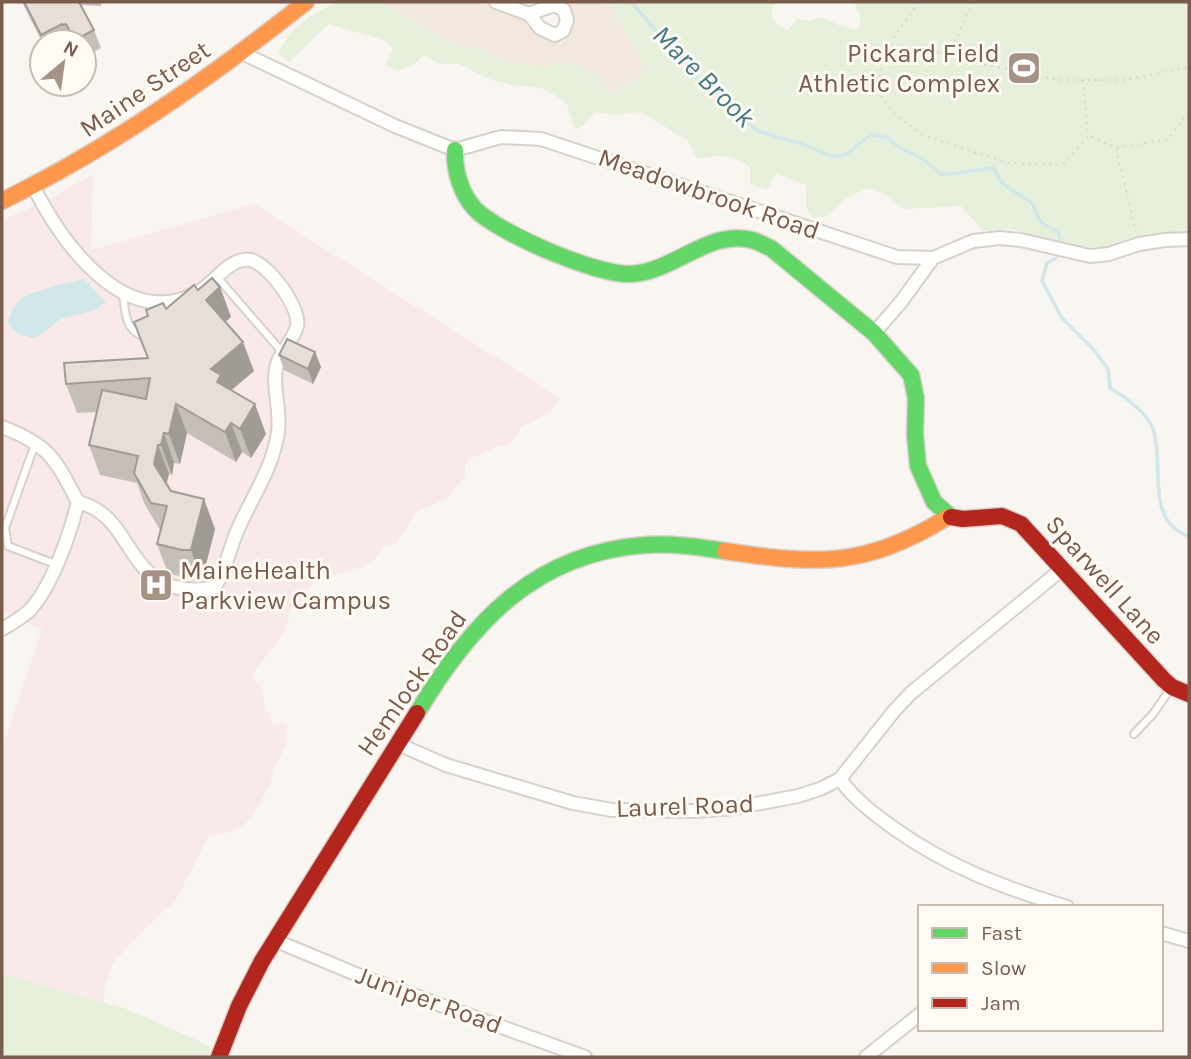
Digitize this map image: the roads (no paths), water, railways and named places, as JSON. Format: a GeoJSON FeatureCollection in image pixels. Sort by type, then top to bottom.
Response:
{"type":"FeatureCollection","features":[{"type":"Feature","properties":{"kind":"street","name":"Maine Street"},"geometry":{"type":"LineString","coordinates":[[2,200],[33,187],[94,154],[135,128],[242,53],[306,2]]}},
{"type":"Feature","properties":{"kind":"street"},"geometry":{"type":"LineString","coordinates":[[496,2],[529,14]]}},
{"type":"Feature","properties":{"kind":"street"},"geometry":{"type":"LineString","coordinates":[[242,53],[395,126],[455,149],[457,173],[475,209],[497,226],[602,270],[629,275],[649,271],[712,242],[734,238],[754,240],[772,249],[874,333],[911,375],[916,398],[918,466],[934,502],[948,517]]}},
{"type":"Feature","properties":{"kind":"street","name":"Meadowbrook Road"},"geometry":{"type":"LineString","coordinates":[[455,149],[501,137],[541,139],[897,257],[933,258],[973,241],[1000,238],[1021,240],[1090,256],[1109,254],[1139,244],[1189,239]]}},
{"type":"Feature","properties":{"kind":"street"},"geometry":{"type":"LineString","coordinates":[[33,187],[55,226],[79,257],[107,283],[123,293],[180,303],[239,261],[250,260],[260,265],[274,279],[296,312],[297,325],[275,371],[279,406],[276,443],[263,480],[239,526],[223,576],[214,588],[181,588],[154,577],[139,563],[107,516],[92,505],[78,502]]}},
{"type":"Feature","properties":{"kind":"street"},"geometry":{"type":"LineString","coordinates":[[874,333],[933,258]]}},
{"type":"Feature","properties":{"kind":"street"},"geometry":{"type":"LineString","coordinates":[[2,428],[36,442],[56,461],[78,502],[71,527],[38,599],[30,610],[2,629]]}},
{"type":"Feature","properties":{"kind":"street","name":"Sparwell Lane"},"geometry":{"type":"LineString","coordinates":[[948,517],[962,519],[992,516],[1012,519],[1021,524],[1172,687],[1189,694]]}},
{"type":"Feature","properties":{"kind":"street","name":"Hemlock Road"},"geometry":{"type":"LineString","coordinates":[[219,1057],[248,986],[274,940],[453,656],[485,618],[522,589],[562,564],[604,551],[645,545],[686,546],[805,561],[847,559],[869,554],[923,533],[948,517]]}},
{"type":"Feature","properties":{"kind":"street","name":"Laurel Road"},"geometry":{"type":"LineString","coordinates":[[398,744],[446,765],[573,803],[632,812],[756,806],[820,789],[839,779],[911,693],[1062,570]]}},
{"type":"Feature","properties":{"kind":"street"},"geometry":{"type":"LineString","coordinates":[[839,779],[871,812],[926,850],[1027,901],[1054,905]]}},
{"type":"Feature","properties":{"kind":"street"},"geometry":{"type":"LineString","coordinates":[[1163,934],[1189,941]]}},
{"type":"Feature","properties":{"kind":"street","name":"Juniper Road"},"geometry":{"type":"LineString","coordinates":[[274,940],[363,977],[585,1057]]}},
{"type":"Feature","properties":{"kind":"street"},"geometry":{"type":"LineString","coordinates":[[866,1057],[918,1016]]}},
{"type":"Feature","properties":{"kind":"lane"},"geometry":{"type":"LineString","coordinates":[[217,277],[282,353]]}},
{"type":"Feature","properties":{"kind":"lane"},"geometry":{"type":"LineString","coordinates":[[123,293],[126,320],[134,332],[147,337],[154,335]]}},
{"type":"Feature","properties":{"kind":"lane"},"geometry":{"type":"LineString","coordinates":[[36,442],[5,528],[8,546],[55,564]]}},
{"type":"Feature","properties":{"kind":"lane"},"geometry":{"type":"LineString","coordinates":[[1134,734],[1153,714],[1172,687]]}},
{"type":"Feature","properties":{"kind":"water"},"geometry":{"type":"Polygon","coordinates":[[[84,279],[106,302],[95,310],[61,319],[35,338],[20,334],[8,323],[14,307],[23,298],[51,287],[84,279]]]}},
{"type":"Feature","properties":{"kind":"waterway","name":"Mare Brook"},"geometry":{"type":"LineString","coordinates":[[631,2],[699,80],[758,131],[838,156],[847,154],[871,134],[888,138],[897,146],[923,159],[942,175],[993,168],[1003,184],[1032,203],[1044,225],[1058,231],[1061,242]]}},
{"type":"Feature","properties":{"kind":"waterway","name":"Mare Brook"},"geometry":{"type":"LineString","coordinates":[[1056,258],[1047,263],[1042,281],[1062,318],[1094,350],[1108,369],[1110,388],[1134,405],[1150,422],[1156,443],[1161,505],[1166,518],[1175,529],[1189,536]]}},
{"type":"Feature","properties":{"kind":"place","name":"Pickard Field Athletic Complex"},"geometry":{"type":"Point","coordinates":[1024,68]}},
{"type":"Feature","properties":{"kind":"place","name":"MaineHealth Parkview Campus"},"geometry":{"type":"Point","coordinates":[156,585]}}]}
